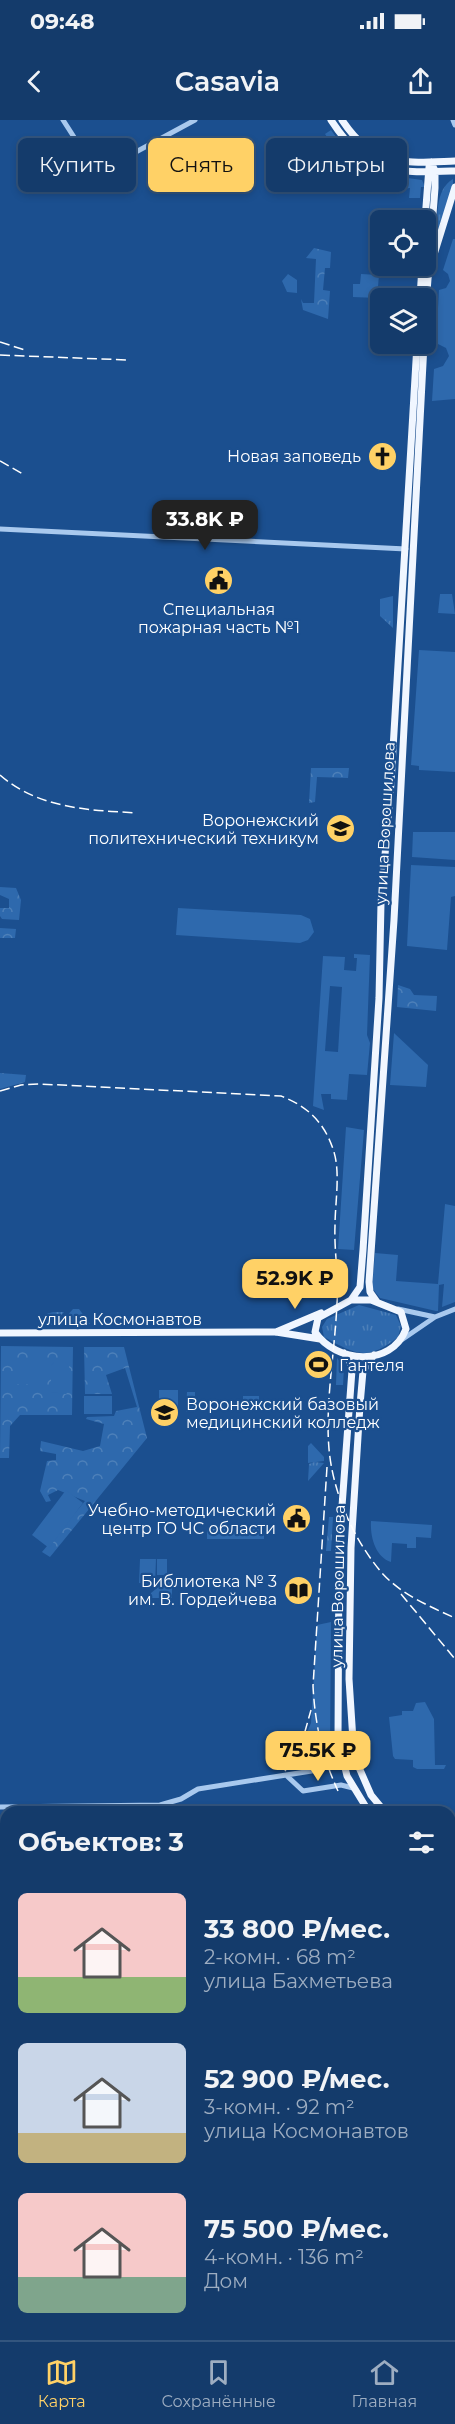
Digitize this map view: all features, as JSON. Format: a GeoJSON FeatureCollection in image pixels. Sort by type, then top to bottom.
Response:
{"type":"FeatureCollection","features":[{"type":"Feature","properties":{"kind":"main road"},"geometry":{"type":"LineString","coordinates":[[331,120],[354,151],[366,161],[379,166],[455,171]]}},
{"type":"Feature","properties":{"kind":"main road"},"geometry":{"type":"LineString","coordinates":[[342,120],[375,155],[395,160],[455,161]]}},
{"type":"Feature","properties":{"kind":"main road"},"geometry":{"type":"LineString","coordinates":[[426,210],[431,162]]}},
{"type":"Feature","properties":{"kind":"main road"},"geometry":{"type":"LineString","coordinates":[[430,171],[430,210]]}},
{"type":"Feature","properties":{"kind":"main road"},"geometry":{"type":"LineString","coordinates":[[436,249],[455,187]]}},
{"type":"Feature","properties":{"kind":"main road","name":"улица Ворошилова"},"geometry":{"type":"LineString","coordinates":[[377,1302],[370,1292],[369,1282],[395,898],[417,354]]}},
{"type":"Feature","properties":{"kind":"main road","name":"улица Ворошилова"},"geometry":{"type":"LineString","coordinates":[[351,1300],[358,1292],[360,1281],[379,998],[382,898],[423,354]]}},
{"type":"Feature","properties":{"kind":"main road"},"geometry":{"type":"LineString","coordinates":[[382,898],[395,898]]}},
{"type":"Feature","properties":{"kind":"main road"},"geometry":{"type":"LineString","coordinates":[[351,1300],[377,1302],[396,1308],[404,1316],[406,1329],[399,1342],[374,1355],[359,1358],[344,1353],[320,1339],[315,1332],[315,1324],[324,1312],[351,1300]]}},
{"type":"Feature","properties":{"kind":"main road","name":"улица Космонавтов"},"geometry":{"type":"LineString","coordinates":[[276,1332],[324,1312]]}},
{"type":"Feature","properties":{"kind":"main road","name":"улица Космонавтов"},"geometry":{"type":"LineString","coordinates":[[0,1333],[276,1332],[320,1339]]}},
{"type":"Feature","properties":{"kind":"main road","name":"улица Ворошилова"},"geometry":{"type":"LineString","coordinates":[[344,1353],[352,1370],[339,1558],[337,1710],[342,1761],[353,1788],[365,1806]]}},
{"type":"Feature","properties":{"kind":"main road","name":"улица Ворошилова"},"geometry":{"type":"LineString","coordinates":[[374,1355],[363,1371],[352,1522],[349,1679],[354,1756],[371,1796],[380,1806]]}},
{"type":"Feature","properties":{"kind":"street"},"geometry":{"type":"LineString","coordinates":[[63,120],[97,173],[195,120]]}},
{"type":"Feature","properties":{"kind":"street"},"geometry":{"type":"LineString","coordinates":[[453,120],[455,125]]}},
{"type":"Feature","properties":{"kind":"street"},"geometry":{"type":"LineString","coordinates":[[0,529],[408,549]]}},
{"type":"Feature","properties":{"kind":"street"},"geometry":{"type":"LineString","coordinates":[[396,1308],[435,1317]]}},
{"type":"Feature","properties":{"kind":"street"},"geometry":{"type":"LineString","coordinates":[[399,1342],[435,1317],[455,1309]]}},
{"type":"Feature","properties":{"kind":"street"},"geometry":{"type":"LineString","coordinates":[[80,1806],[160,1805],[181,1799],[198,1789],[318,1770],[354,1756]]}},
{"type":"Feature","properties":{"kind":"street"},"geometry":{"type":"LineString","coordinates":[[287,1776],[303,1791],[341,1785],[353,1788]]}},
{"type":"Feature","properties":{"kind":"green space"},"geometry":{"type":"Polygon","coordinates":[[[331,130],[337,138],[328,138],[325,134],[331,130]]]}},
{"type":"Feature","properties":{"kind":"green space"},"geometry":{"type":"Polygon","coordinates":[[[407,178],[422,180],[425,187],[421,187],[420,198],[409,198],[410,188],[407,188],[407,178]]]}},
{"type":"Feature","properties":{"kind":"green space"},"geometry":{"type":"Polygon","coordinates":[[[453,179],[453,187],[436,240],[440,198],[447,184],[453,179]]]}},
{"type":"Feature","properties":{"kind":"green space"},"geometry":{"type":"Polygon","coordinates":[[[453,239],[455,239],[455,399],[432,401],[434,369],[443,366],[449,356],[446,348],[436,343],[439,290],[446,288],[450,281],[448,274],[443,270],[453,239]]]}},
{"type":"Feature","properties":{"kind":"green space"},"geometry":{"type":"Polygon","coordinates":[[[314,248],[331,252],[330,268],[325,268],[323,290],[330,291],[328,319],[303,310],[301,299],[303,303],[314,303],[316,259],[306,258],[314,248]]]}},
{"type":"Feature","properties":{"kind":"green space"},"geometry":{"type":"Polygon","coordinates":[[[288,274],[297,280],[297,293],[287,292],[282,281],[288,274]]]}},
{"type":"Feature","properties":{"kind":"green space"},"geometry":{"type":"Polygon","coordinates":[[[361,274],[379,276],[378,288],[370,288],[370,298],[353,297],[353,284],[360,284],[361,274]]]}},
{"type":"Feature","properties":{"kind":"green space"},"geometry":{"type":"Polygon","coordinates":[[[440,594],[452,594],[455,614],[438,613],[440,594]]]}},
{"type":"Feature","properties":{"kind":"green space"},"geometry":{"type":"Polygon","coordinates":[[[393,596],[393,628],[380,616],[380,599],[393,596]]]}},
{"type":"Feature","properties":{"kind":"green space"},"geometry":{"type":"Polygon","coordinates":[[[419,650],[455,652],[455,772],[419,770],[419,766],[411,765],[419,650]]]}},
{"type":"Feature","properties":{"kind":"green space"},"geometry":{"type":"Polygon","coordinates":[[[311,768],[349,768],[348,778],[317,777],[315,802],[309,803],[311,768]]]}},
{"type":"Feature","properties":{"kind":"green space"},"geometry":{"type":"Polygon","coordinates":[[[413,832],[455,832],[455,860],[412,857],[413,832]]]}},
{"type":"Feature","properties":{"kind":"green space"},"geometry":{"type":"Polygon","coordinates":[[[411,865],[455,867],[455,896],[451,897],[447,950],[407,946],[411,865]]]}},
{"type":"Feature","properties":{"kind":"green space"},"geometry":{"type":"Polygon","coordinates":[[[0,887],[16,888],[21,900],[19,920],[2,919],[0,916],[0,908],[9,908],[9,899],[0,895],[0,887]]]}},
{"type":"Feature","properties":{"kind":"green space"},"geometry":{"type":"Polygon","coordinates":[[[178,908],[301,915],[310,919],[314,932],[308,940],[300,943],[176,935],[178,908]]]}},
{"type":"Feature","properties":{"kind":"green space"},"geometry":{"type":"Polygon","coordinates":[[[0,928],[16,929],[15,938],[0,938],[0,928]]]}},
{"type":"Feature","properties":{"kind":"green space"},"geometry":{"type":"Polygon","coordinates":[[[354,954],[370,955],[367,1035],[370,1043],[367,1075],[349,1074],[347,1100],[331,1099],[331,1094],[321,1094],[324,1110],[313,1106],[323,956],[345,957],[344,970],[356,971],[357,958],[354,958],[354,954]],[[330,986],[325,1051],[338,1052],[342,987],[330,986]]]}},
{"type":"Feature","properties":{"kind":"green space"},"geometry":{"type":"Polygon","coordinates":[[[398,985],[410,989],[414,995],[437,996],[436,1011],[397,1007],[398,985]]]}},
{"type":"Feature","properties":{"kind":"green space"},"geometry":{"type":"Polygon","coordinates":[[[394,1033],[428,1065],[426,1087],[390,1085],[394,1033]]]}},
{"type":"Feature","properties":{"kind":"green space"},"geometry":{"type":"Polygon","coordinates":[[[0,1073],[26,1075],[25,1082],[0,1089],[0,1073]]]}},
{"type":"Feature","properties":{"kind":"green space"},"geometry":{"type":"Polygon","coordinates":[[[346,1127],[364,1130],[354,1250],[338,1249],[346,1127]]]}},
{"type":"Feature","properties":{"kind":"green space"},"geometry":{"type":"Polygon","coordinates":[[[445,1204],[455,1206],[455,1302],[442,1307],[444,1284],[439,1285],[438,1311],[380,1298],[372,1288],[375,1253],[398,1255],[396,1281],[438,1284],[445,1204]]]}},
{"type":"Feature","properties":{"kind":"green space"},"geometry":{"type":"Polygon","coordinates":[[[359,1305],[396,1315],[401,1326],[398,1337],[378,1350],[361,1353],[344,1348],[324,1337],[322,1327],[327,1319],[359,1305]]]}},
{"type":"Feature","properties":{"kind":"green space"},"geometry":{"type":"Polygon","coordinates":[[[73,1309],[79,1309],[90,1324],[59,1325],[73,1309]]]}},
{"type":"Feature","properties":{"kind":"green space"},"geometry":{"type":"Polygon","coordinates":[[[52,1312],[64,1312],[52,1325],[40,1325],[46,1315],[52,1312]]]}},
{"type":"Feature","properties":{"kind":"green space"},"geometry":{"type":"Polygon","coordinates":[[[1,1346],[73,1347],[72,1415],[20,1415],[10,1426],[9,1458],[0,1458],[1,1346]]]}},
{"type":"Feature","properties":{"kind":"green space"},"geometry":{"type":"Polygon","coordinates":[[[84,1347],[124,1347],[147,1438],[50,1557],[42,1552],[85,1501],[58,1490],[48,1495],[51,1501],[46,1502],[40,1491],[47,1461],[56,1460],[56,1454],[40,1451],[41,1441],[83,1451],[100,1446],[104,1424],[86,1419],[87,1417],[114,1416],[116,1411],[137,1407],[125,1368],[106,1375],[112,1394],[85,1394],[84,1347]]]}},
{"type":"Feature","properties":{"kind":"green space"},"geometry":{"type":"Polygon","coordinates":[[[337,1358],[344,1367],[343,1385],[336,1385],[337,1358]]]}},
{"type":"Feature","properties":{"kind":"green space"},"geometry":{"type":"Polygon","coordinates":[[[15,1360],[47,1360],[47,1384],[15,1384],[15,1360]]]}},
{"type":"Feature","properties":{"kind":"green space"},"geometry":{"type":"Polygon","coordinates":[[[54,1362],[65,1362],[69,1366],[69,1391],[66,1394],[51,1392],[51,1366],[54,1362]]]}},
{"type":"Feature","properties":{"kind":"green space"},"geometry":{"type":"Polygon","coordinates":[[[159,1390],[178,1390],[178,1409],[159,1409],[159,1390]]]}},
{"type":"Feature","properties":{"kind":"green space"},"geometry":{"type":"Polygon","coordinates":[[[187,1392],[195,1392],[195,1412],[186,1412],[187,1392]]]}},
{"type":"Feature","properties":{"kind":"green space"},"geometry":{"type":"Polygon","coordinates":[[[84,1396],[112,1396],[112,1414],[84,1414],[84,1396]]]}},
{"type":"Feature","properties":{"kind":"green space"},"geometry":{"type":"Polygon","coordinates":[[[243,1396],[259,1396],[259,1408],[250,1408],[250,1402],[243,1401],[243,1396]]]}},
{"type":"Feature","properties":{"kind":"green space"},"geometry":{"type":"Polygon","coordinates":[[[311,1443],[324,1457],[324,1461],[308,1463],[308,1446],[311,1443]]]}},
{"type":"Feature","properties":{"kind":"green space"},"geometry":{"type":"Polygon","coordinates":[[[324,1463],[308,1481],[309,1464],[324,1463]]]}},
{"type":"Feature","properties":{"kind":"green space"},"geometry":{"type":"Polygon","coordinates":[[[66,1490],[83,1503],[49,1548],[32,1535],[66,1490]]]}},
{"type":"Feature","properties":{"kind":"green space"},"geometry":{"type":"Polygon","coordinates":[[[329,1517],[333,1517],[331,1551],[326,1551],[329,1517]]]}},
{"type":"Feature","properties":{"kind":"green space"},"geometry":{"type":"Polygon","coordinates":[[[371,1521],[432,1525],[431,1538],[416,1537],[416,1548],[407,1548],[407,1544],[392,1543],[391,1562],[377,1551],[371,1533],[371,1521]]]}},
{"type":"Feature","properties":{"kind":"green space"},"geometry":{"type":"Polygon","coordinates":[[[207,1529],[264,1529],[264,1539],[207,1539],[207,1529]]]}},
{"type":"Feature","properties":{"kind":"green space"},"geometry":{"type":"Polygon","coordinates":[[[140,1559],[156,1559],[155,1584],[139,1583],[140,1559]]]}},
{"type":"Feature","properties":{"kind":"green space"},"geometry":{"type":"Polygon","coordinates":[[[157,1559],[167,1559],[167,1575],[157,1575],[157,1559]]]}},
{"type":"Feature","properties":{"kind":"green space"},"geometry":{"type":"Polygon","coordinates":[[[172,1582],[172,1598],[150,1598],[151,1593],[163,1583],[172,1582]]]}},
{"type":"Feature","properties":{"kind":"green space"},"geometry":{"type":"Polygon","coordinates":[[[331,1622],[330,1747],[320,1763],[291,1769],[311,1723],[317,1625],[331,1622]]]}},
{"type":"Feature","properties":{"kind":"green space"},"geometry":{"type":"Polygon","coordinates":[[[425,1702],[434,1719],[435,1765],[446,1765],[444,1769],[417,1769],[413,1767],[413,1760],[395,1759],[393,1756],[389,1717],[402,1715],[402,1711],[413,1711],[416,1703],[425,1702]]]}},
{"type":"Feature","properties":{"kind":"railway"},"geometry":{"type":"LineString","coordinates":[[0,342],[25,350]]}},
{"type":"Feature","properties":{"kind":"railway"},"geometry":{"type":"LineString","coordinates":[[0,355],[128,360]]}},
{"type":"Feature","properties":{"kind":"railway"},"geometry":{"type":"LineString","coordinates":[[0,461],[23,474]]}},
{"type":"Feature","properties":{"kind":"railway"},"geometry":{"type":"LineString","coordinates":[[0,775],[31,795],[65,806],[137,813]]}},
{"type":"Feature","properties":{"kind":"railway"},"geometry":{"type":"LineString","coordinates":[[0,1091],[21,1085],[40,1084],[281,1096],[299,1105],[313,1116],[325,1131],[333,1149],[337,1177],[335,1236],[337,1293],[328,1431],[335,1482],[346,1515],[362,1545],[382,1573],[407,1594],[455,1618]]}},
{"type":"Feature","properties":{"kind":"railway"},"geometry":{"type":"LineString","coordinates":[[327,1467],[313,1686],[320,1740],[338,1791]]}},
{"type":"Feature","properties":{"kind":"railway"},"geometry":{"type":"LineString","coordinates":[[401,1594],[455,1659]]}},
{"type":"Feature","properties":{"kind":"railway"},"geometry":{"type":"LineString","coordinates":[[285,1771],[302,1742],[311,1710]]}},
{"type":"Feature","properties":{"kind":"place","name":"Новая заповедь"},"geometry":{"type":"Point","coordinates":[382,456]}},
{"type":"Feature","properties":{"kind":"place","name":"Специальная пожарная часть №1"},"geometry":{"type":"Point","coordinates":[219,581]}},
{"type":"Feature","properties":{"kind":"place","name":"Воронежский политехнический техникум"},"geometry":{"type":"Point","coordinates":[340,829]}},
{"type":"Feature","properties":{"kind":"place","name":"Гантеля"},"geometry":{"type":"Point","coordinates":[318,1365]}},
{"type":"Feature","properties":{"kind":"place","name":"Воронежский базовый медицинский колледж"},"geometry":{"type":"Point","coordinates":[165,1413]}},
{"type":"Feature","properties":{"kind":"place","name":"Учебно-методический центр ГО ЧС области"},"geometry":{"type":"Point","coordinates":[297,1519]}},
{"type":"Feature","properties":{"kind":"place","name":"Библиотека № 3 им. В. Гордейчева"},"geometry":{"type":"Point","coordinates":[298,1590]}}]}
